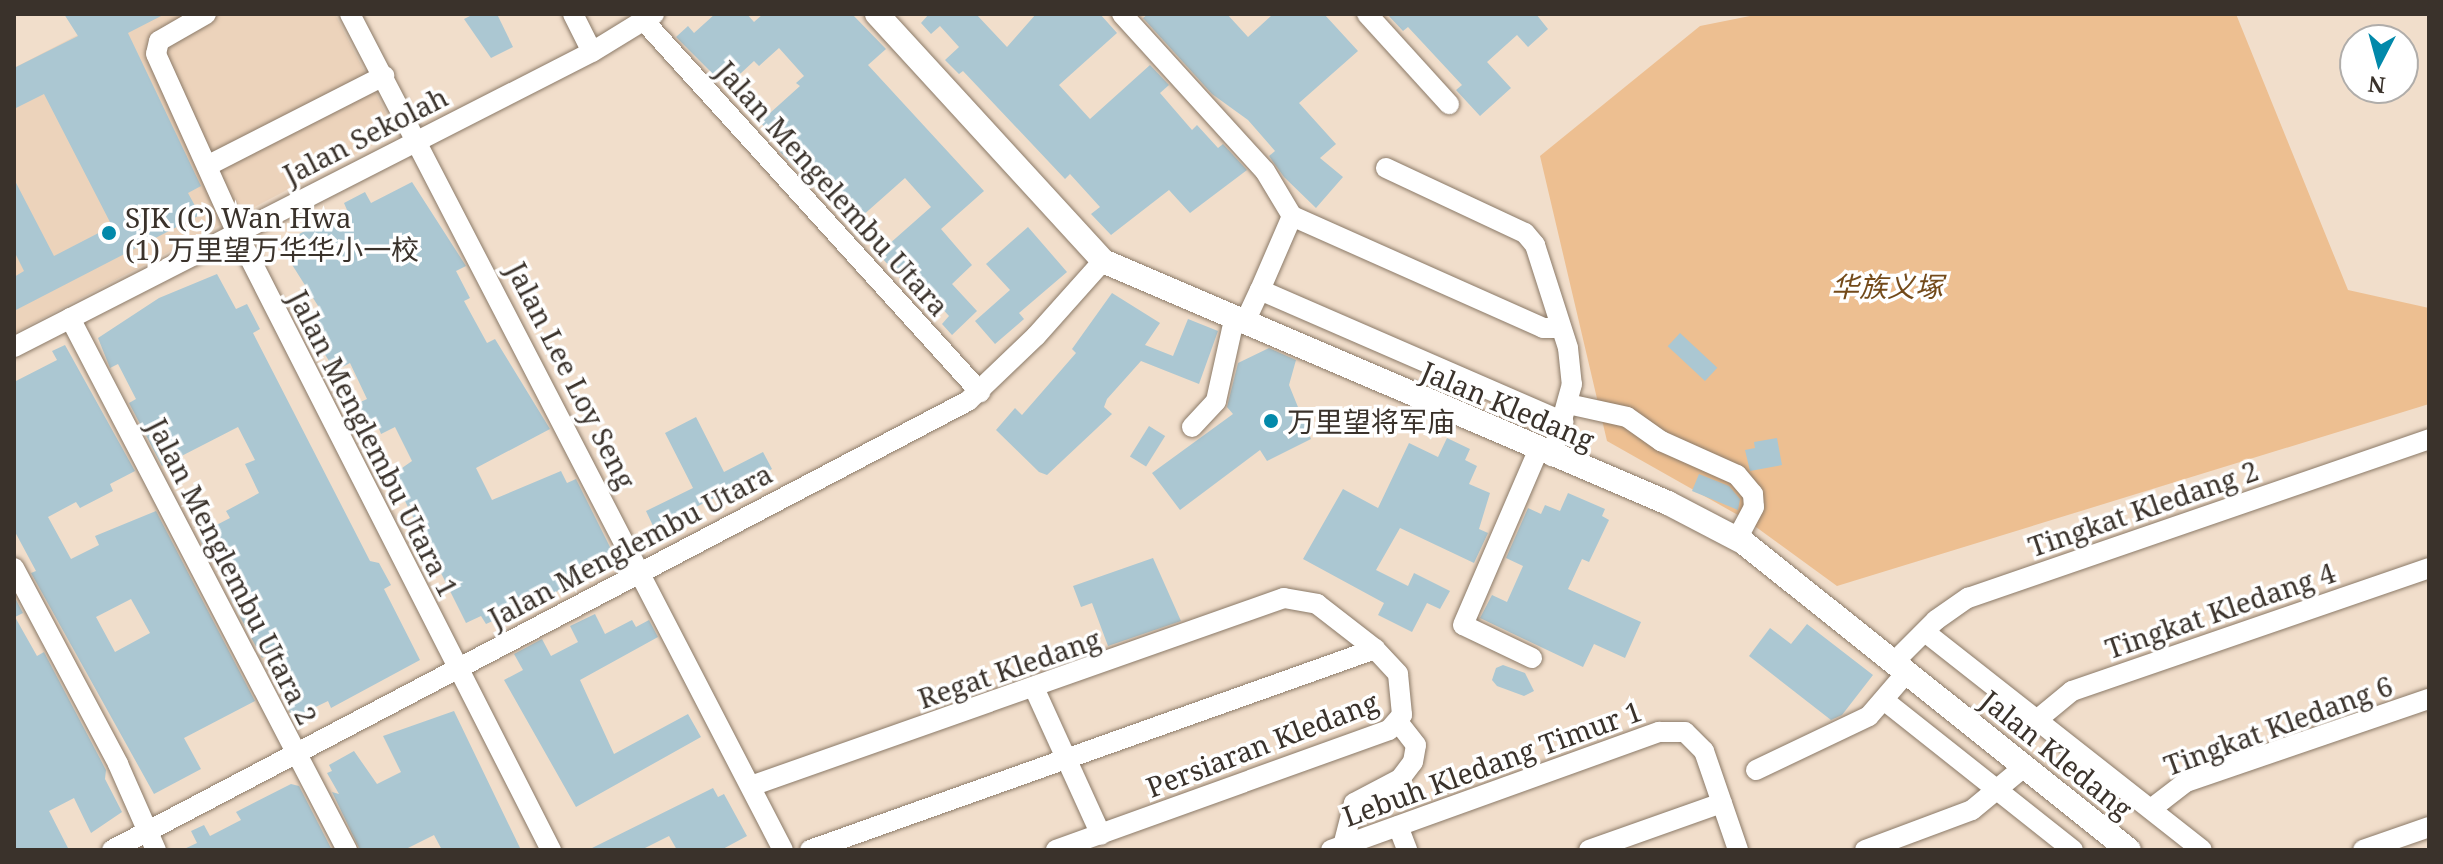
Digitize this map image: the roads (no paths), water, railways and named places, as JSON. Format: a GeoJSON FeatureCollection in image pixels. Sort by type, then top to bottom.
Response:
{"type":"FeatureCollection","features":[{"type":"Feature","properties":{"kind":"main road","name":"Jalan Kledang"},"geometry":{"type":"LineString","coordinates":[[877,14],[1103,261],[1239,322],[1668,503],[1737,539],[2129,850]]}},
{"type":"Feature","properties":{"kind":"street","name":"Jalan Menglembu Utara 1"},"geometry":{"type":"LineString","coordinates":[[206,14],[159,41],[156,49],[236,231],[456,669],[551,850]]}},
{"type":"Feature","properties":{"kind":"street","name":"Jalan Lee Loy Seng"},"geometry":{"type":"LineString","coordinates":[[351,14],[783,850]]}},
{"type":"Feature","properties":{"kind":"street"},"geometry":{"type":"LineString","coordinates":[[573,14],[592,52]]}},
{"type":"Feature","properties":{"kind":"street"},"geometry":{"type":"LineString","coordinates":[[1122,14],[1265,171],[1292,216],[1543,328],[1561,328]]}},
{"type":"Feature","properties":{"kind":"street"},"geometry":{"type":"LineString","coordinates":[[1367,14],[1449,104]]}},
{"type":"Feature","properties":{"kind":"street","name":"Jalan Sekolah"},"geometry":{"type":"LineString","coordinates":[[14,347],[236,231],[592,52],[649,18]]}},
{"type":"Feature","properties":{"kind":"street","name":"Jalan Mengelembu Utara"},"geometry":{"type":"LineString","coordinates":[[649,18],[980,392]]}},
{"type":"Feature","properties":{"kind":"street"},"geometry":{"type":"LineString","coordinates":[[207,166],[384,76]]}},
{"type":"Feature","properties":{"kind":"street"},"geometry":{"type":"LineString","coordinates":[[1386,168],[1525,233],[1546,265],[1572,384],[1565,413],[1463,625],[1532,658]]}},
{"type":"Feature","properties":{"kind":"street"},"geometry":{"type":"LineString","coordinates":[[1192,427],[1216,401],[1239,322],[1260,290],[1292,216]]}},
{"type":"Feature","properties":{"kind":"street","name":"Jalan Menglembu Utara"},"geometry":{"type":"LineString","coordinates":[[112,850],[152,841],[297,754],[640,569],[980,392],[1103,261]]}},
{"type":"Feature","properties":{"kind":"street"},"geometry":{"type":"LineString","coordinates":[[1260,290],[1565,413],[1627,417],[1661,441],[1737,475],[1753,494],[1754,507],[1737,539]]}},
{"type":"Feature","properties":{"kind":"street","name":"Jalan Menglembu Utara 2"},"geometry":{"type":"LineString","coordinates":[[70,318],[347,850]]}},
{"type":"Feature","properties":{"kind":"street","name":"Tingkat Kledang 2"},"geometry":{"type":"LineString","coordinates":[[1756,770],[1846,730],[1885,701],[1900,667],[1925,632],[1968,598],[2429,439]]}},
{"type":"Feature","properties":{"kind":"street"},"geometry":{"type":"LineString","coordinates":[[14,568],[118,764],[152,841]]}},
{"type":"Feature","properties":{"kind":"street","name":"Tingkat Kledang 4"},"geometry":{"type":"LineString","coordinates":[[2038,719],[2072,691],[2429,568]]}},
{"type":"Feature","properties":{"kind":"street","name":"Regat Kledang"},"geometry":{"type":"LineString","coordinates":[[751,786],[1035,690],[1284,598]]}},
{"type":"Feature","properties":{"kind":"street","name":"Persiaran Kledang"},"geometry":{"type":"LineString","coordinates":[[1056,850],[1376,736],[1398,722],[1403,701],[1398,674],[1375,649],[1317,604],[1284,598]]}},
{"type":"Feature","properties":{"kind":"street"},"geometry":{"type":"LineString","coordinates":[[1925,632],[2202,850]]}},
{"type":"Feature","properties":{"kind":"street"},"geometry":{"type":"LineString","coordinates":[[810,850],[1375,649]]}},
{"type":"Feature","properties":{"kind":"street"},"geometry":{"type":"LineString","coordinates":[[1035,690],[1101,835]]}},
{"type":"Feature","properties":{"kind":"street","name":"Tingkat Kledang 6"},"geometry":{"type":"LineString","coordinates":[[2151,809],[2186,782],[2429,699]]}},
{"type":"Feature","properties":{"kind":"street"},"geometry":{"type":"LineString","coordinates":[[1885,701],[2073,850]]}},
{"type":"Feature","properties":{"kind":"street"},"geometry":{"type":"LineString","coordinates":[[1337,848],[1354,803],[1400,779],[1413,762],[1416,745],[1398,722]]}},
{"type":"Feature","properties":{"kind":"street","name":"Lebuh Kledang Timur 1"},"geometry":{"type":"LineString","coordinates":[[1337,848],[1659,732],[1685,732],[1704,751],[1738,850]]}},
{"type":"Feature","properties":{"kind":"street"},"geometry":{"type":"LineString","coordinates":[[1865,850],[1972,810],[2000,791],[2024,767]]}},
{"type":"Feature","properties":{"kind":"street"},"geometry":{"type":"LineString","coordinates":[[1589,850],[1722,803]]}},
{"type":"Feature","properties":{"kind":"street"},"geometry":{"type":"LineString","coordinates":[[1398,826],[1407,850]]}},
{"type":"Feature","properties":{"kind":"street"},"geometry":{"type":"LineString","coordinates":[[2363,850],[2429,827]]}},
{"type":"Feature","properties":{"kind":"place","name":"SJK (C) Wan Hwa (1) 万里望万华华小一校"},"geometry":{"type":"Point","coordinates":[109,233]}},
{"type":"Feature","properties":{"kind":"place","name":"万里望将军庙"},"geometry":{"type":"Point","coordinates":[1271,421]}},
{"type":"Feature","properties":{"kind":"park label","name":"华族义塚"},"geometry":{"type":"Point","coordinates":[1887,286]}}]}
